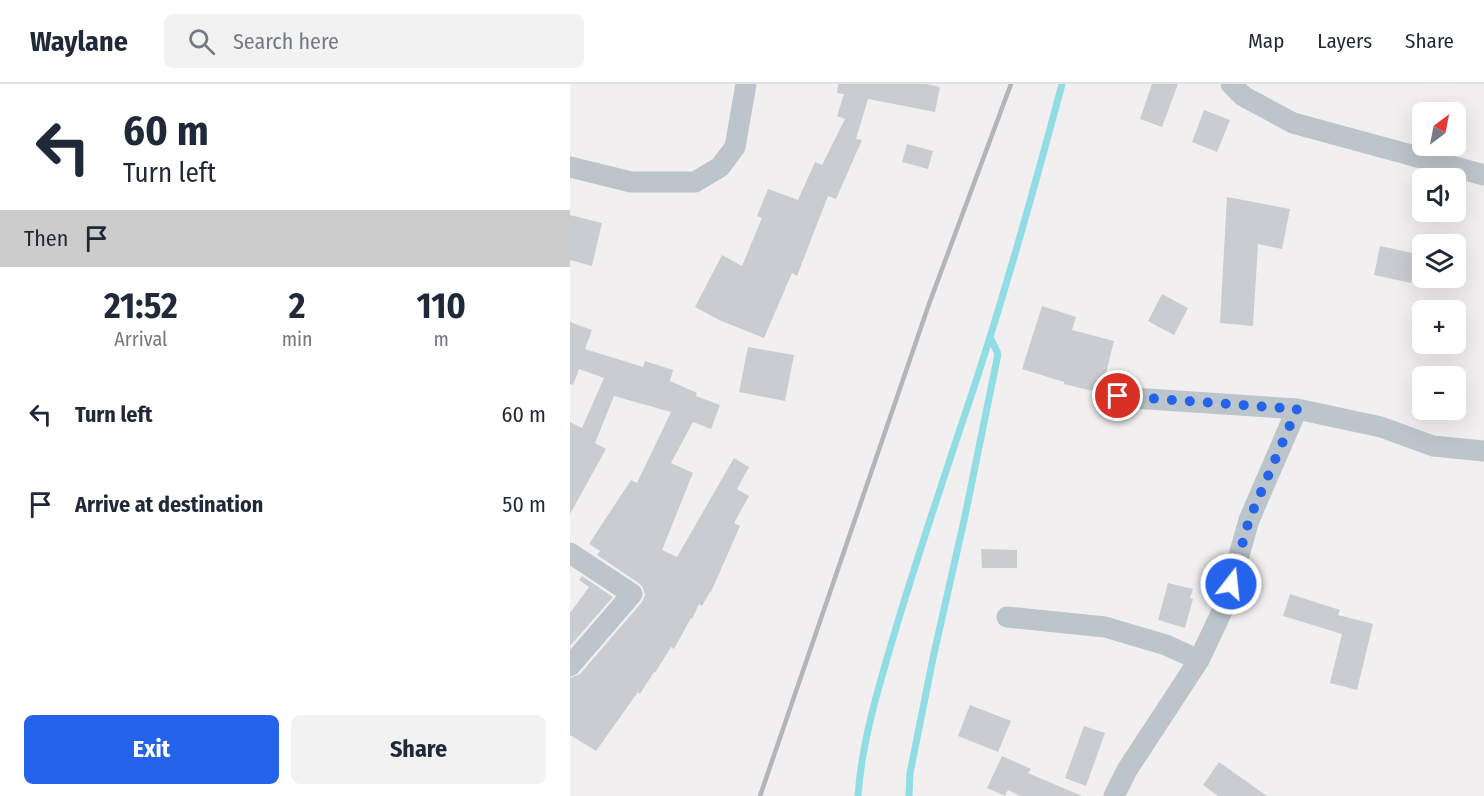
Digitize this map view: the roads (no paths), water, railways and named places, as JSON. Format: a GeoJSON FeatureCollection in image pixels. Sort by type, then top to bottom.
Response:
{"type":"FeatureCollection","features":[{"type":"Feature","properties":{"kind":"street"},"geometry":{"type":"LineString","coordinates":[[570,167],[631,182],[695,182],[720,167],[735,147],[746,84]]}},
{"type":"Feature","properties":{"kind":"street"},"geometry":{"type":"LineString","coordinates":[[1231,84],[1243,96],[1293,123],[1484,175]]}},
{"type":"Feature","properties":{"kind":"street"},"geometry":{"type":"LineString","coordinates":[[1118,396],[1297,409],[1381,428],[1433,446],[1484,451]]}},
{"type":"Feature","properties":{"kind":"street"},"geometry":{"type":"LineString","coordinates":[[1114,796],[1127,770],[1199,660],[1225,605],[1249,520],[1297,409]]}},
{"type":"Feature","properties":{"kind":"street"},"geometry":{"type":"LineString","coordinates":[[570,553],[632,594],[570,666]]}},
{"type":"Feature","properties":{"kind":"street"},"geometry":{"type":"LineString","coordinates":[[1007,617],[1105,627],[1166,645],[1199,660]]}},
{"type":"Feature","properties":{"kind":"waterway"},"geometry":{"type":"LineString","coordinates":[[858,796],[863,753],[884,669],[1003,295],[1062,84]]}},
{"type":"Feature","properties":{"kind":"waterway"},"geometry":{"type":"LineString","coordinates":[[909,796],[910,773],[933,658],[998,354],[991,339]]}},
{"type":"Feature","properties":{"kind":"railway"},"geometry":{"type":"LineString","coordinates":[[760,796],[929,304],[1011,84]]}}]}
